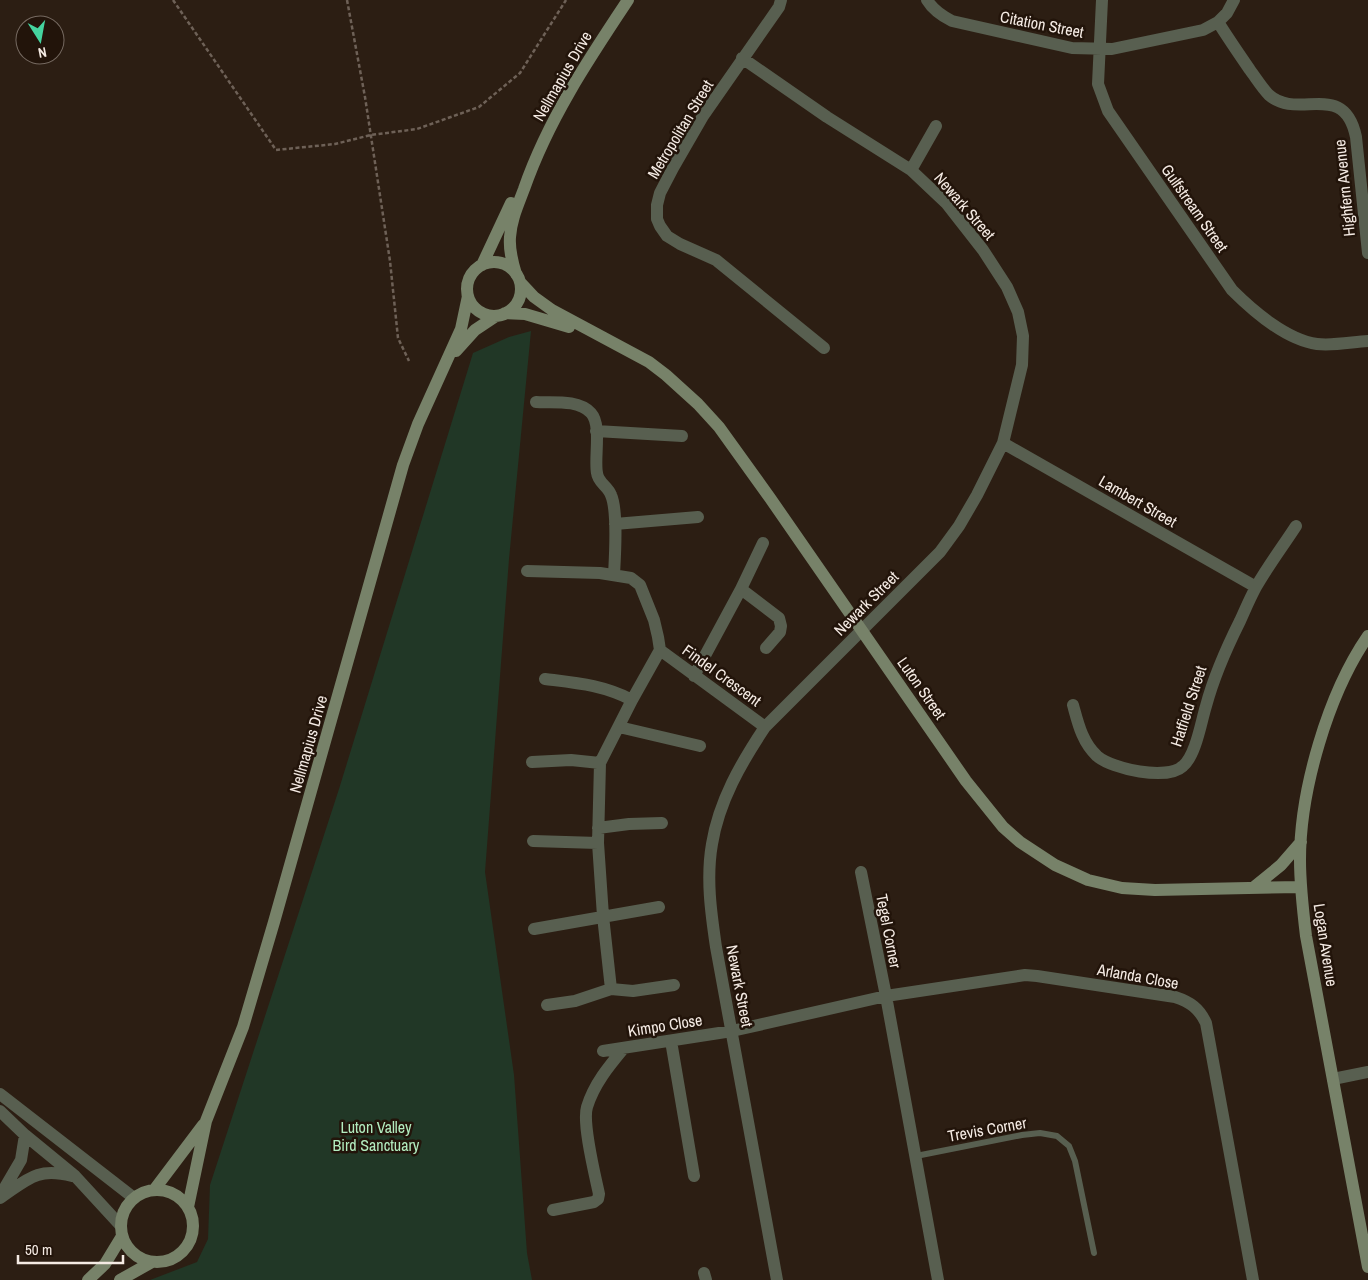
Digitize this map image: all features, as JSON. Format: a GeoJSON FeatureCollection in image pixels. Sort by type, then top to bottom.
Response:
{"type":"FeatureCollection","features":[{"type":"Feature","properties":{"kind":"main road","name":"Nellmapius Drive"},"geometry":{"type":"LineString","coordinates":[[482,265],[510,205],[530,171],[557,112],[628,0]]}},
{"type":"Feature","properties":{"kind":"main road","name":"Nellmapius Drive"},"geometry":{"type":"LineString","coordinates":[[518,278],[510,256],[511,229],[530,171]]}},
{"type":"Feature","properties":{"kind":"main road"},"geometry":{"type":"LineString","coordinates":[[491,262],[501,263],[509,267],[518,278],[520,292],[518,300],[513,308],[500,315],[486,315],[478,311],[468,296],[469,278],[482,265],[491,262]]}},
{"type":"Feature","properties":{"kind":"main road","name":"Luton Street"},"geometry":{"type":"LineString","coordinates":[[518,278],[534,298],[552,310],[649,362],[704,410],[725,435],[971,787],[1003,826],[1020,842],[1055,865],[1088,880],[1122,888],[1154,890],[1300,888]]}},
{"type":"Feature","properties":{"kind":"main road","name":"Nellmapius Drive"},"geometry":{"type":"LineString","coordinates":[[188,1207],[206,1121],[243,1027],[403,465],[438,375],[461,329],[468,296]]}},
{"type":"Feature","properties":{"kind":"main road","name":"Luton Street"},"geometry":{"type":"LineString","coordinates":[[500,315],[525,314],[548,319],[605,339]]}},
{"type":"Feature","properties":{"kind":"main road","name":"Nellmapius Drive"},"geometry":{"type":"LineString","coordinates":[[438,375],[468,337],[500,315]]}},
{"type":"Feature","properties":{"kind":"main road","name":"Logan Avenue"},"geometry":{"type":"LineString","coordinates":[[1368,636],[1356,654],[1340,688],[1310,776],[1303,817],[1300,888],[1306,936],[1368,1267]]}},
{"type":"Feature","properties":{"kind":"main road"},"geometry":{"type":"LineString","coordinates":[[1253,888],[1281,865],[1301,842]]}},
{"type":"Feature","properties":{"kind":"main road","name":"Nellmapius Drive"},"geometry":{"type":"LineString","coordinates":[[154,1190],[206,1121]]}},
{"type":"Feature","properties":{"kind":"main road"},"geometry":{"type":"LineString","coordinates":[[88,1280],[105,1264],[121,1231],[125,1210],[134,1198],[143,1192],[164,1190],[173,1194],[188,1207],[192,1218],[193,1229],[190,1240],[184,1250],[175,1257],[164,1261],[152,1262],[142,1259],[133,1253],[127,1246],[121,1231]]}},
{"type":"Feature","properties":{"kind":"main road"},"geometry":{"type":"LineString","coordinates":[[120,1280],[152,1262]]}},
{"type":"Feature","properties":{"kind":"street","name":"Citation Street"},"geometry":{"type":"LineString","coordinates":[[927,0],[930,6],[942,16],[952,21],[1072,48],[1100,50]]}},
{"type":"Feature","properties":{"kind":"street","name":"Gulfstream Street"},"geometry":{"type":"LineString","coordinates":[[1102,0],[1098,84],[1108,111],[1232,290],[1250,308],[1271,324],[1299,338],[1317,344],[1368,341]]}},
{"type":"Feature","properties":{"kind":"street"},"geometry":{"type":"LineString","coordinates":[[1100,50],[1127,47],[1203,30],[1218,22],[1227,13],[1234,0]]}},
{"type":"Feature","properties":{"kind":"street","name":"Metropolitan Street"},"geometry":{"type":"LineString","coordinates":[[782,2],[742,58],[673,168],[660,193],[657,205],[657,219],[667,236],[716,260],[824,348]]}},
{"type":"Feature","properties":{"kind":"street","name":"Highfern Avenue"},"geometry":{"type":"LineString","coordinates":[[1218,22],[1269,95],[1282,102],[1293,104],[1323,102],[1338,106],[1348,115],[1356,136],[1368,253]]}},
{"type":"Feature","properties":{"kind":"street","name":"Newark Street"},"geometry":{"type":"LineString","coordinates":[[742,58],[827,117],[911,170],[947,204],[983,250],[1006,287],[1018,312],[1023,336],[1022,365],[1003,443],[959,526],[940,552],[765,727],[747,754],[728,790],[712,844],[709,872],[710,908],[777,1280]]}},
{"type":"Feature","properties":{"kind":"street"},"geometry":{"type":"LineString","coordinates":[[911,170],[936,126]]}},
{"type":"Feature","properties":{"kind":"street"},"geometry":{"type":"LineString","coordinates":[[536,402],[569,404],[579,406],[591,413],[596,431],[596,472],[601,483],[612,495],[615,524],[614,574]]}},
{"type":"Feature","properties":{"kind":"street"},"geometry":{"type":"LineString","coordinates":[[596,431],[682,436]]}},
{"type":"Feature","properties":{"kind":"street","name":"Lambert Street"},"geometry":{"type":"LineString","coordinates":[[1003,443],[1256,587]]}},
{"type":"Feature","properties":{"kind":"street"},"geometry":{"type":"LineString","coordinates":[[615,524],[698,517]]}},
{"type":"Feature","properties":{"kind":"street","name":"Hatfield Street"},"geometry":{"type":"LineString","coordinates":[[1073,705],[1080,732],[1097,755],[1107,763],[1135,771],[1162,774],[1174,772],[1183,766],[1190,757],[1197,737],[1218,666],[1256,587],[1296,526]]}},
{"type":"Feature","properties":{"kind":"street"},"geometry":{"type":"LineString","coordinates":[[694,676],[741,589],[763,543]]}},
{"type":"Feature","properties":{"kind":"street"},"geometry":{"type":"LineString","coordinates":[[527,571],[614,574],[631,578],[640,585],[654,620],[660,650],[600,764],[598,843],[602,916],[611,989]]}},
{"type":"Feature","properties":{"kind":"street"},"geometry":{"type":"LineString","coordinates":[[741,589],[774,614],[780,621],[780,632],[766,648]]}},
{"type":"Feature","properties":{"kind":"street","name":"Findel Crescent"},"geometry":{"type":"LineString","coordinates":[[660,650],[765,727]]}},
{"type":"Feature","properties":{"kind":"street"},"geometry":{"type":"LineString","coordinates":[[545,680],[595,686],[614,691],[632,700]]}},
{"type":"Feature","properties":{"kind":"street"},"geometry":{"type":"LineString","coordinates":[[619,727],[700,746]]}},
{"type":"Feature","properties":{"kind":"street"},"geometry":{"type":"LineString","coordinates":[[532,762],[572,760],[600,764]]}},
{"type":"Feature","properties":{"kind":"street"},"geometry":{"type":"LineString","coordinates":[[598,828],[629,824],[662,823]]}},
{"type":"Feature","properties":{"kind":"street"},"geometry":{"type":"LineString","coordinates":[[533,841],[598,843]]}},
{"type":"Feature","properties":{"kind":"street","name":"Tegel Corner"},"geometry":{"type":"LineString","coordinates":[[860,872],[886,996]]}},
{"type":"Feature","properties":{"kind":"street"},"geometry":{"type":"LineString","coordinates":[[534,930],[659,907]]}},
{"type":"Feature","properties":{"kind":"street","name":"Arlanda Close"},"geometry":{"type":"LineString","coordinates":[[732,1031],[886,996],[1025,976],[1037,976],[1176,997],[1194,1006],[1202,1014],[1206,1023],[1253,1280]]}},
{"type":"Feature","properties":{"kind":"street"},"geometry":{"type":"LineString","coordinates":[[547,1005],[575,1001],[611,989],[633,991],[674,985]]}},
{"type":"Feature","properties":{"kind":"street"},"geometry":{"type":"LineString","coordinates":[[886,996],[938,1280]]}},
{"type":"Feature","properties":{"kind":"street","name":"Kimpo Close"},"geometry":{"type":"LineString","coordinates":[[603,1052],[732,1031]]}},
{"type":"Feature","properties":{"kind":"street"},"geometry":{"type":"LineString","coordinates":[[671,1040],[694,1176]]}},
{"type":"Feature","properties":{"kind":"street"},"geometry":{"type":"LineString","coordinates":[[553,1210],[594,1202],[598,1199],[599,1194],[585,1121],[586,1108],[603,1075],[624,1048]]}},
{"type":"Feature","properties":{"kind":"street"},"geometry":{"type":"LineString","coordinates":[[1333,1079],[1368,1072]]}},
{"type":"Feature","properties":{"kind":"street"},"geometry":{"type":"LineString","coordinates":[[0,1094],[134,1198]]}},
{"type":"Feature","properties":{"kind":"street"},"geometry":{"type":"LineString","coordinates":[[0,1111],[25,1135],[75,1176],[121,1231]]}},
{"type":"Feature","properties":{"kind":"street"},"geometry":{"type":"LineString","coordinates":[[0,1197],[21,1160],[25,1135]]}},
{"type":"Feature","properties":{"kind":"street"},"geometry":{"type":"LineString","coordinates":[[0,1197],[31,1177],[46,1172],[75,1176]]}},
{"type":"Feature","properties":{"kind":"lane","name":"Trevis Corner"},"geometry":{"type":"LineString","coordinates":[[916,1156],[1022,1135],[1040,1134],[1057,1136],[1069,1146],[1075,1161],[1094,1253]]}},
{"type":"Feature","properties":{"kind":"path"},"geometry":{"type":"LineString","coordinates":[[173,0],[276,150],[335,144],[371,135],[417,129],[479,107],[520,73],[566,0]]}},
{"type":"Feature","properties":{"kind":"path"},"geometry":{"type":"LineString","coordinates":[[347,0],[371,135],[390,261],[398,338],[408,361]]}},
{"type":"Feature","properties":{"kind":"green space","name":"Luton Valley Bird Sanctuary"},"geometry":{"type":"Polygon","coordinates":[[[531,331],[509,559],[485,872],[514,1075],[527,1253],[532,1280],[150,1280],[197,1262],[208,1239],[210,1185],[339,789],[473,353],[509,337],[531,331]]]}}]}
